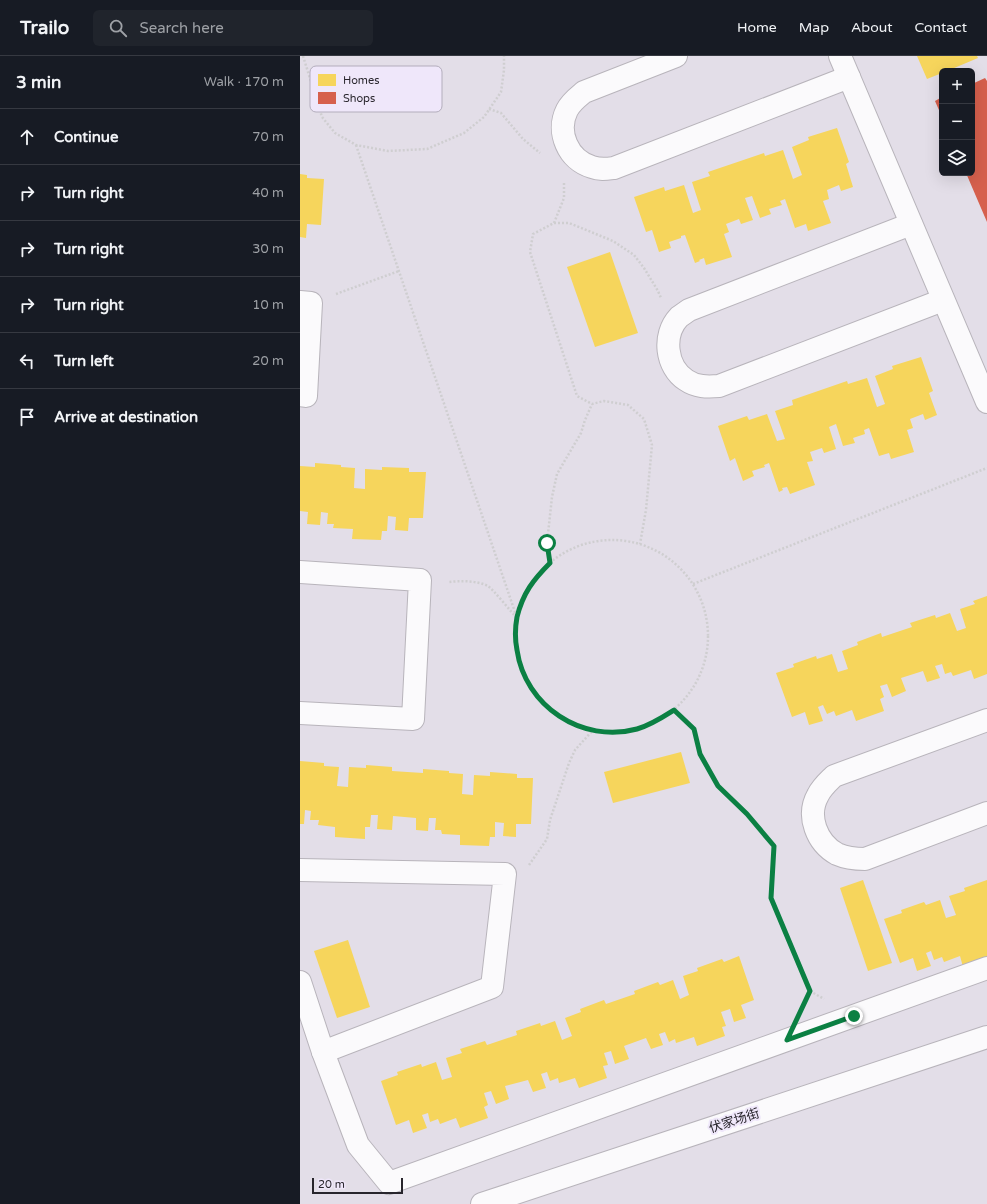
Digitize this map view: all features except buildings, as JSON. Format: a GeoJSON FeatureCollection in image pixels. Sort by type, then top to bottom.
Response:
{"type":"FeatureCollection","features":[{"type":"Feature","properties":{"kind":"street"},"geometry":{"type":"LineString","coordinates":[[676,56],[584,92],[574,100],[567,109],[563,121],[563,133],[566,145],[581,162],[591,167],[602,169],[614,168],[849,77]]}},
{"type":"Feature","properties":{"kind":"street"},"geometry":{"type":"LineString","coordinates":[[840,56],[987,402]]}},
{"type":"Feature","properties":{"kind":"street"},"geometry":{"type":"LineString","coordinates":[[911,224],[689,310],[679,317],[672,328],[668,339],[668,351],[672,363],[686,380],[696,385],[707,387],[719,386],[943,300]]}},
{"type":"Feature","properties":{"kind":"street"},"geometry":{"type":"LineString","coordinates":[[300,395],[306,396],[305,302]]}},
{"type":"Feature","properties":{"kind":"street"},"geometry":{"type":"LineString","coordinates":[[300,572],[420,580],[412,719],[300,713]]}},
{"type":"Feature","properties":{"kind":"street"},"geometry":{"type":"LineString","coordinates":[[987,720],[834,776],[824,785],[817,796],[813,809],[814,823],[818,835],[826,846],[838,854],[851,859],[865,858],[987,813]]}},
{"type":"Feature","properties":{"kind":"street"},"geometry":{"type":"LineString","coordinates":[[300,870],[505,874],[492,987],[323,1052]]}},
{"type":"Feature","properties":{"kind":"street"},"geometry":{"type":"LineString","coordinates":[[300,982],[323,1052],[358,1145],[389,1183],[987,968]]}},
{"type":"Feature","properties":{"kind":"street","name":"伏家场街"},"geometry":{"type":"LineString","coordinates":[[482,1204],[987,1037]]}},
{"type":"Feature","properties":{"kind":"path"},"geometry":{"type":"LineString","coordinates":[[303,56],[310,78]]}},
{"type":"Feature","properties":{"kind":"path"},"geometry":{"type":"LineString","coordinates":[[320,112],[322,117],[335,133],[356,145],[388,151],[427,149],[464,133],[484,117],[501,92],[504,56]]}},
{"type":"Feature","properties":{"kind":"path"},"geometry":{"type":"LineString","coordinates":[[489,109],[500,113],[523,139],[544,156]]}},
{"type":"Feature","properties":{"kind":"path"},"geometry":{"type":"LineString","coordinates":[[356,145],[517,618]]}},
{"type":"Feature","properties":{"kind":"path"},"geometry":{"type":"LineString","coordinates":[[554,223],[564,198],[564,183]]}},
{"type":"Feature","properties":{"kind":"path"},"geometry":{"type":"LineString","coordinates":[[640,544],[646,510],[652,445],[644,419],[628,405],[604,401],[592,404],[577,396],[530,252],[532,234],[554,223],[569,223],[612,241],[634,255],[658,291],[672,328]]}},
{"type":"Feature","properties":{"kind":"path"},"geometry":{"type":"LineString","coordinates":[[305,302],[399,271]]}},
{"type":"Feature","properties":{"kind":"path"},"geometry":{"type":"LineString","coordinates":[[550,563],[547,543],[552,497],[557,474],[582,432],[585,420],[592,404]]}},
{"type":"Feature","properties":{"kind":"path"},"geometry":{"type":"LineString","coordinates":[[693,584],[987,468]]}},
{"type":"Feature","properties":{"kind":"path"},"geometry":{"type":"LineString","coordinates":[[610,540],[632,542],[653,548],[671,560],[687,575],[698,593],[706,613],[709,634],[707,656],[700,676],[689,694],[674,710],[656,722],[636,729],[615,732],[593,730],[573,724],[554,713],[539,699],[526,681],[519,661],[515,639],[517,618],[524,597],[535,578],[550,563],[568,550],[588,543],[610,540]]}},
{"type":"Feature","properties":{"kind":"path"},"geometry":{"type":"LineString","coordinates":[[420,580],[436,584],[458,581],[473,582],[488,586],[517,618]]}},
{"type":"Feature","properties":{"kind":"path"},"geometry":{"type":"LineString","coordinates":[[674,710],[694,729],[700,754],[718,786],[747,814],[774,846],[771,898],[810,991],[787,1040]]}},
{"type":"Feature","properties":{"kind":"path"},"geometry":{"type":"LineString","coordinates":[[505,874],[529,865],[547,839],[550,820],[569,764],[575,750],[593,730]]}},
{"type":"Feature","properties":{"kind":"route"},"geometry":{"type":"LineString","coordinates":[[547,543],[550,563],[535,578],[524,597],[517,618],[515,639],[519,661],[526,681],[539,699],[554,713],[573,724],[593,730],[615,732],[636,729],[656,722],[674,710],[694,729],[700,754],[718,786],[747,814],[774,846],[771,898],[810,991],[787,1040],[854,1016]]}}]}
